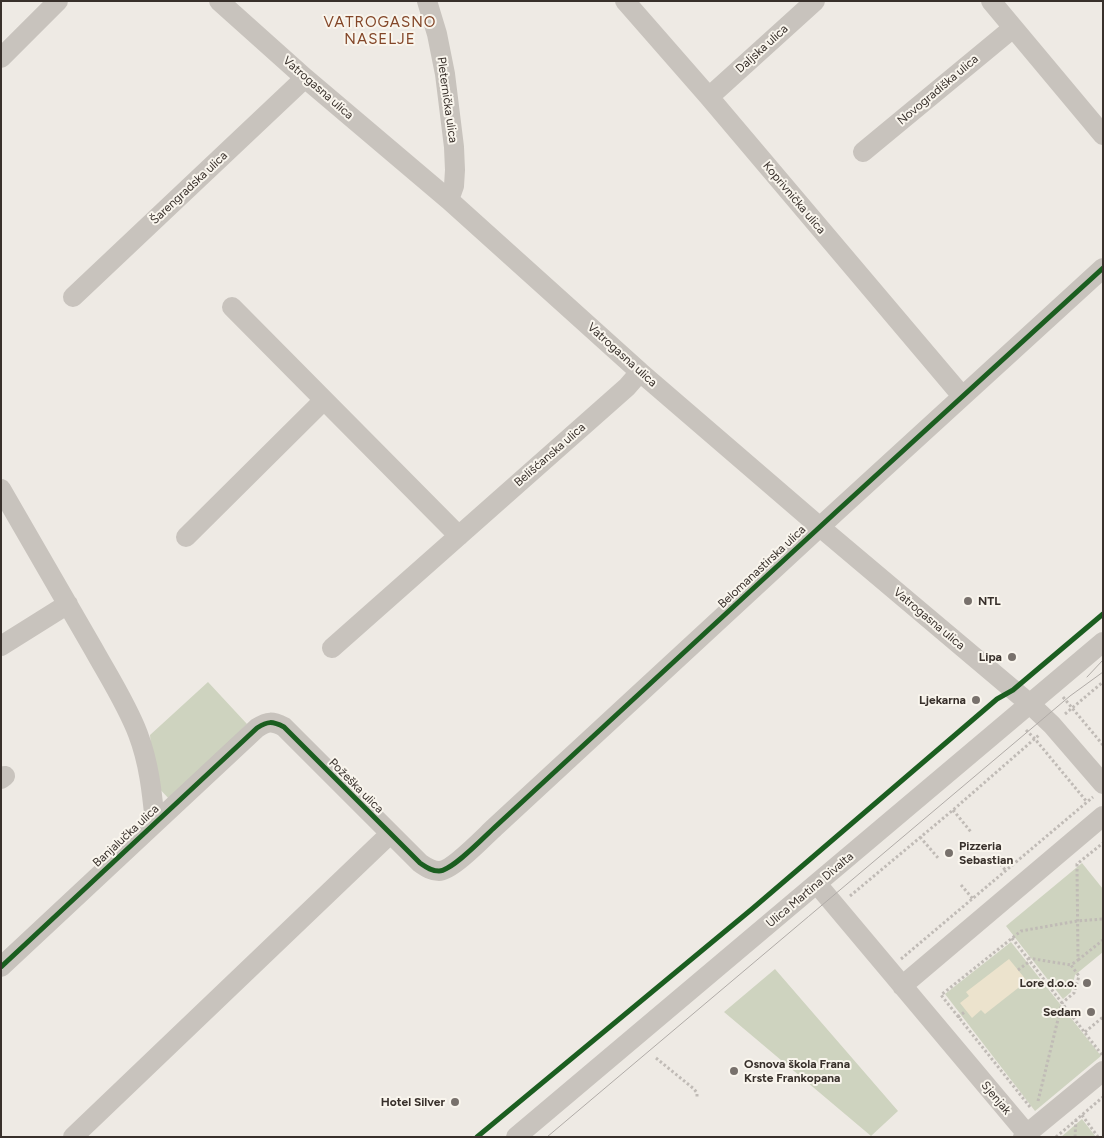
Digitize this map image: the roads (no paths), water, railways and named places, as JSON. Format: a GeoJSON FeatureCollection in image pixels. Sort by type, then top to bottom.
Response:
{"type":"FeatureCollection","features":[{"type":"Feature","properties":{"kind":"street"},"geometry":{"type":"LineString","coordinates":[[1,58],[58,1]]}},
{"type":"Feature","properties":{"kind":"street","name":"Vatrogasna ulica"},"geometry":{"type":"LineString","coordinates":[[218,1],[305,78],[449,200],[640,372],[1030,704]]}},
{"type":"Feature","properties":{"kind":"street","name":"Pleternička ulica"},"geometry":{"type":"LineString","coordinates":[[427,1],[437,34],[445,74],[454,147],[454,186],[449,200]]}},
{"type":"Feature","properties":{"kind":"street","name":"Koprivnička ulica"},"geometry":{"type":"LineString","coordinates":[[625,1],[709,97],[962,396]]}},
{"type":"Feature","properties":{"kind":"street","name":"Daljska ulica"},"geometry":{"type":"LineString","coordinates":[[709,97],[815,1]]}},
{"type":"Feature","properties":{"kind":"street"},"geometry":{"type":"LineString","coordinates":[[991,1],[1103,135]]}},
{"type":"Feature","properties":{"kind":"street","name":"Novogradiška ulica"},"geometry":{"type":"LineString","coordinates":[[863,152],[1013,28]]}},
{"type":"Feature","properties":{"kind":"street","name":"Šarengradska ulica"},"geometry":{"type":"LineString","coordinates":[[73,297],[305,78]]}},
{"type":"Feature","properties":{"kind":"street","name":"Belomanastirska ulica"},"geometry":{"type":"LineString","coordinates":[[430,869],[440,871],[456,862],[1103,268]]}},
{"type":"Feature","properties":{"kind":"street"},"geometry":{"type":"LineString","coordinates":[[232,307],[459,536]]}},
{"type":"Feature","properties":{"kind":"street","name":"Belišćanska ulica"},"geometry":{"type":"LineString","coordinates":[[332,648],[627,387],[640,372]]}},
{"type":"Feature","properties":{"kind":"street"},"geometry":{"type":"LineString","coordinates":[[186,537],[324,400]]}},
{"type":"Feature","properties":{"kind":"street","name":"Banjalučka ulica"},"geometry":{"type":"LineString","coordinates":[[1,489],[125,705],[138,733],[152,785],[155,823]]}},
{"type":"Feature","properties":{"kind":"street"},"geometry":{"type":"LineString","coordinates":[[1,646],[68,604]]}},
{"type":"Feature","properties":{"kind":"street","name":"Ulica Martina Divalta"},"geometry":{"type":"LineString","coordinates":[[516,1137],[1103,642]]}},
{"type":"Feature","properties":{"kind":"street"},"geometry":{"type":"LineString","coordinates":[[1030,704],[1052,725],[1100,789]]}},
{"type":"Feature","properties":{"kind":"street","name":"Banjalučka ulica"},"geometry":{"type":"LineString","coordinates":[[1,967],[257,728],[266,723]]}},
{"type":"Feature","properties":{"kind":"street","name":"Požeška ulica"},"geometry":{"type":"LineString","coordinates":[[266,723],[275,723],[284,727],[390,834],[420,863],[430,869]]}},
{"type":"Feature","properties":{"kind":"street"},"geometry":{"type":"LineString","coordinates":[[902,986],[1103,816]]}},
{"type":"Feature","properties":{"kind":"street"},"geometry":{"type":"LineString","coordinates":[[73,1137],[390,834]]}},
{"type":"Feature","properties":{"kind":"street","name":"Sjenjak"},"geometry":{"type":"LineString","coordinates":[[817,884],[1025,1135],[1103,1071]]}},
{"type":"Feature","properties":{"kind":"tram line"},"geometry":{"type":"LineString","coordinates":[[1087,677],[1103,660]]}},
{"type":"Feature","properties":{"kind":"tram line"},"geometry":{"type":"LineString","coordinates":[[547,1137],[1070,696],[1103,672]]}},
{"type":"Feature","properties":{"kind":"place","name":"NTL"},"geometry":{"type":"Point","coordinates":[968,601]}},
{"type":"Feature","properties":{"kind":"place","name":"Lipa"},"geometry":{"type":"Point","coordinates":[1012,657]}},
{"type":"Feature","properties":{"kind":"place","name":"Ljekarna"},"geometry":{"type":"Point","coordinates":[976,700]}},
{"type":"Feature","properties":{"kind":"place","name":"Pizzeria Sebastian"},"geometry":{"type":"Point","coordinates":[949,853]}},
{"type":"Feature","properties":{"kind":"place","name":"Lore d.o.o."},"geometry":{"type":"Point","coordinates":[1087,983]}},
{"type":"Feature","properties":{"kind":"place","name":"Sedam"},"geometry":{"type":"Point","coordinates":[1091,1012]}},
{"type":"Feature","properties":{"kind":"place","name":"Osnova škola Frana Krste Frankopana"},"geometry":{"type":"Point","coordinates":[734,1071]}},
{"type":"Feature","properties":{"kind":"place","name":"Hotel Silver"},"geometry":{"type":"Point","coordinates":[455,1102]}},
{"type":"Feature","properties":{"kind":"district","name":"VATROGASNO NASELJE"},"geometry":{"type":"Point","coordinates":[380,32]}}]}
